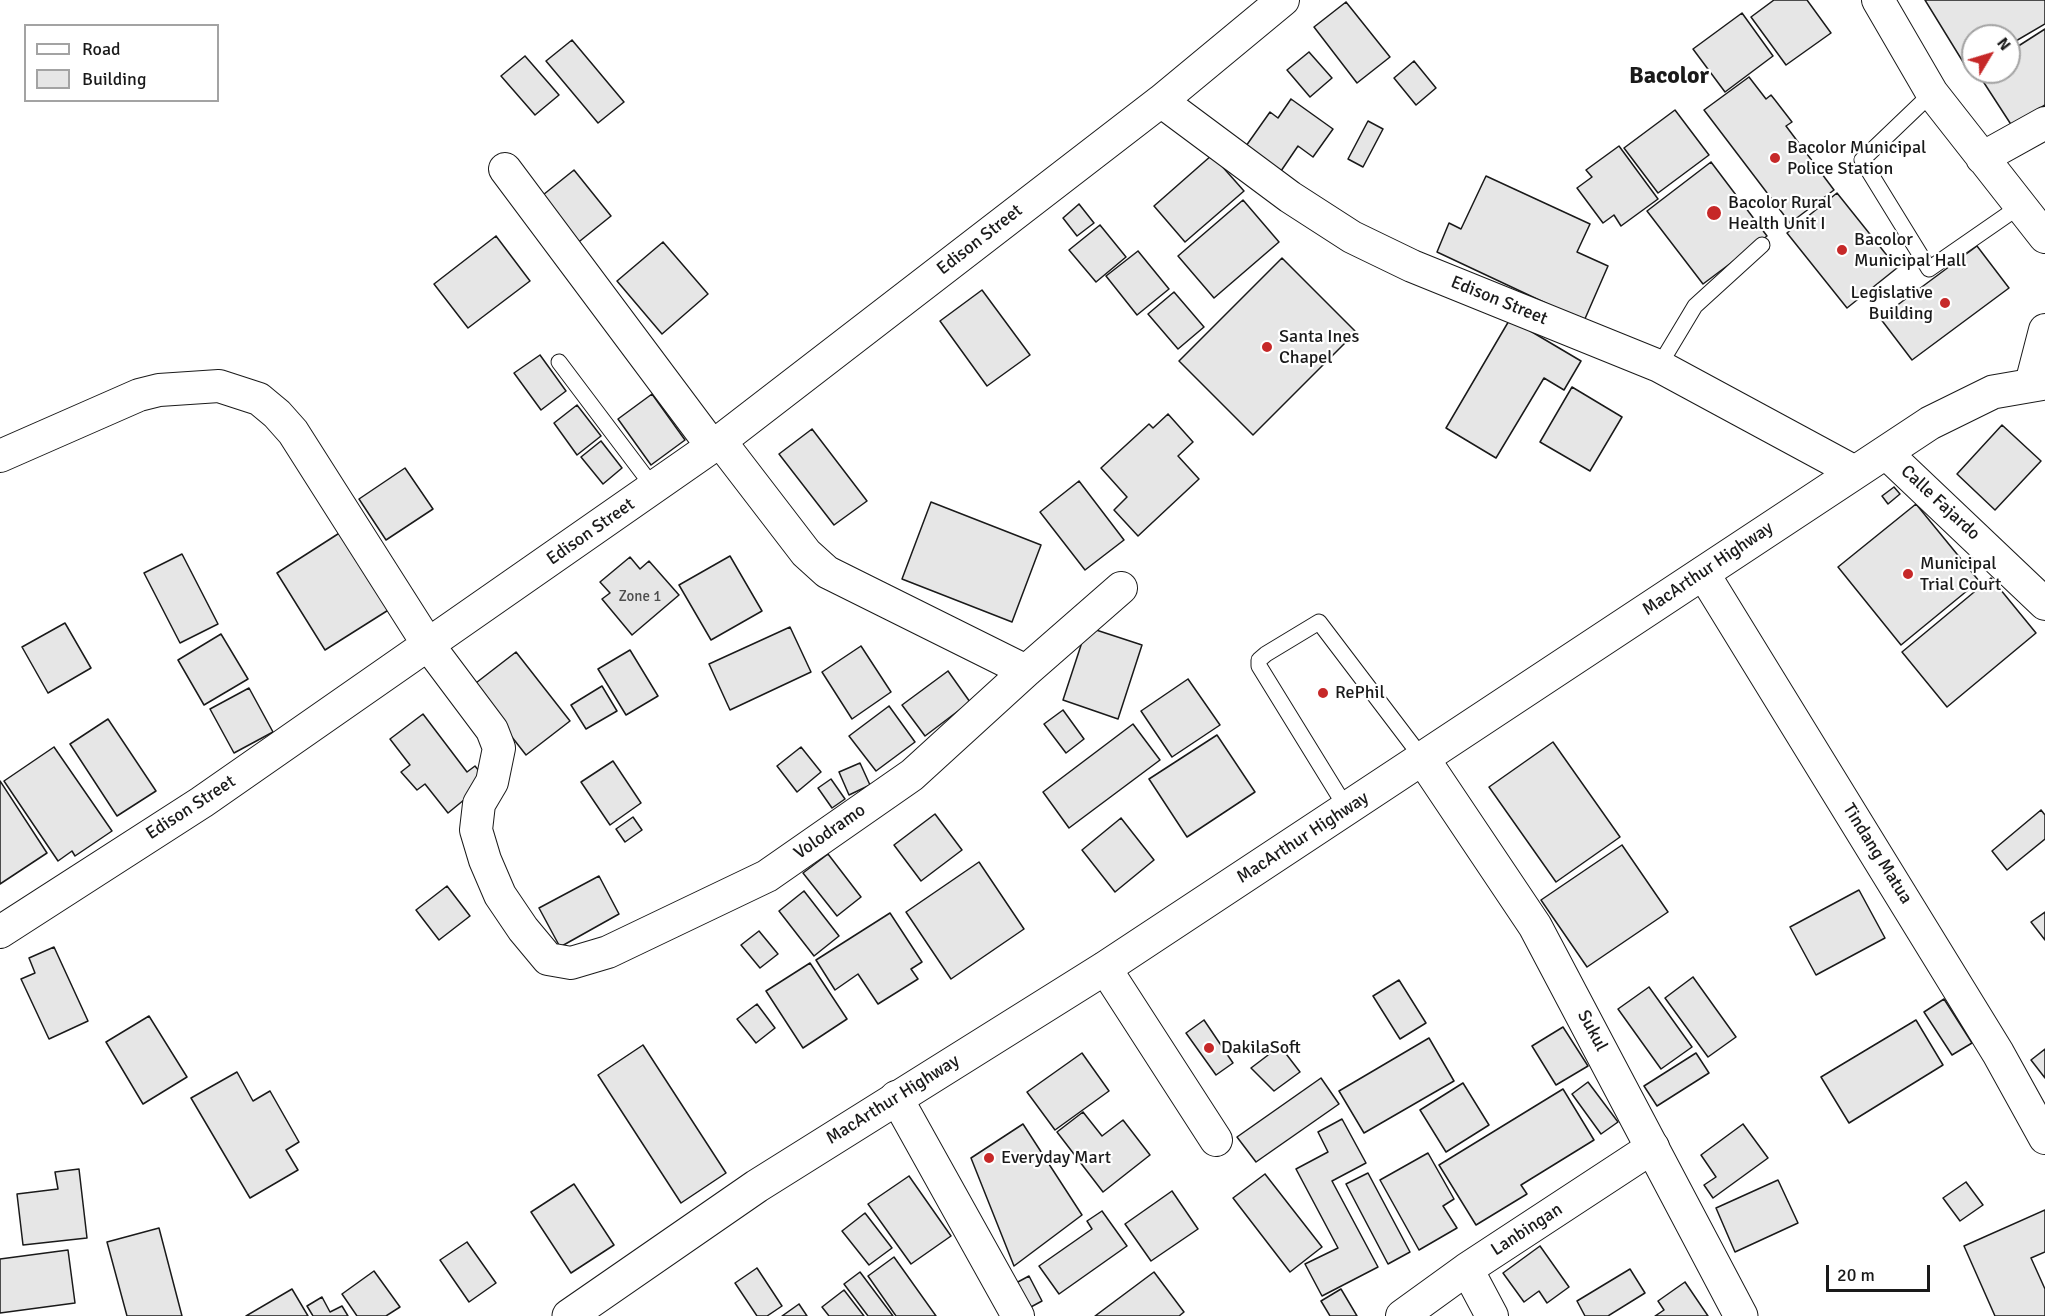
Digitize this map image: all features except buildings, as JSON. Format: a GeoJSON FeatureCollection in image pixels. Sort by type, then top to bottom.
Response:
{"type":"FeatureCollection","features":[{"type":"Feature","properties":{"kind":"main road","name":"MacArthur Highway"},"geometry":{"type":"LineString","coordinates":[[569,1316],[757,1186],[1105,968],[1855,472],[1965,405],[1993,392],[2038,383]]}},
{"type":"Feature","properties":{"kind":"main road","name":"Sukul"},"geometry":{"type":"LineString","coordinates":[[1423,759],[1534,926],[1741,1316]]}},
{"type":"Feature","properties":{"kind":"street","name":"Edison Street"},"geometry":{"type":"LineString","coordinates":[[0,932],[202,802],[716,444],[1161,101],[1283,0]]}},
{"type":"Feature","properties":{"kind":"street"},"geometry":{"type":"LineString","coordinates":[[1878,0],[1932,93],[2045,237]]}},
{"type":"Feature","properties":{"kind":"street","name":"Edison Street"},"geometry":{"type":"LineString","coordinates":[[1161,101],[1290,197],[1352,237],[1412,266],[1659,366],[1855,472]]}},
{"type":"Feature","properties":{"kind":"street"},"geometry":{"type":"LineString","coordinates":[[1982,158],[2045,123]]}},
{"type":"Feature","properties":{"kind":"street"},"geometry":{"type":"LineString","coordinates":[[505,169],[716,444],[806,553],[827,572],[1026,671]]}},
{"type":"Feature","properties":{"kind":"street"},"geometry":{"type":"LineString","coordinates":[[2038,383],[2045,330]]}},
{"type":"Feature","properties":{"kind":"street"},"geometry":{"type":"LineString","coordinates":[[0,456],[139,395],[159,390],[219,386],[259,399],[293,432],[429,646]]}},
{"type":"Feature","properties":{"kind":"street","name":"Calle Fajardo"},"geometry":{"type":"LineString","coordinates":[[1886,453],[2045,604]]}},
{"type":"Feature","properties":{"kind":"street","name":"Tindang Matua"},"geometry":{"type":"LineString","coordinates":[[1703,573],[1986,1032],[2045,1138]]}},
{"type":"Feature","properties":{"kind":"street","name":"Volodramo"},"geometry":{"type":"LineString","coordinates":[[429,646],[492,730],[499,748],[492,782],[479,804],[476,830],[485,860],[501,895],[523,929],[548,959],[572,963],[608,952],[767,876],[912,775],[1121,588]]}},
{"type":"Feature","properties":{"kind":"street"},"geometry":{"type":"LineString","coordinates":[[1105,968],[1216,1140]]}},
{"type":"Feature","properties":{"kind":"street"},"geometry":{"type":"LineString","coordinates":[[896,1097],[1018,1316]]}},
{"type":"Feature","properties":{"kind":"street","name":"Lanbingan"},"geometry":{"type":"LineString","coordinates":[[1402,1316],[1467,1269],[1653,1147]]}},
{"type":"Feature","properties":{"kind":"street"},"geometry":{"type":"LineString","coordinates":[[1467,1269],[1492,1316]]}},
{"type":"Feature","properties":{"kind":"lane"},"geometry":{"type":"LineString","coordinates":[[1932,93],[1862,160],[1929,269],[2020,206]]}},
{"type":"Feature","properties":{"kind":"lane"},"geometry":{"type":"LineString","coordinates":[[1659,366],[1695,306],[1762,245]]}},
{"type":"Feature","properties":{"kind":"lane"},"geometry":{"type":"LineString","coordinates":[[559,362],[654,488]]}},
{"type":"Feature","properties":{"kind":"lane"},"geometry":{"type":"LineString","coordinates":[[1347,809],[1259,666],[1259,660],[1266,654],[1319,622],[1423,759]]}},
{"type":"Feature","properties":{"kind":"place","name":"Bacolor Municipal Police Station"},"geometry":{"type":"Point","coordinates":[1775,158]}},
{"type":"Feature","properties":{"kind":"place","name":"Bacolor Rural Health Unit I"},"geometry":{"type":"Point","coordinates":[1714,213]}},
{"type":"Feature","properties":{"kind":"place","name":"Bacolor Municipal Hall"},"geometry":{"type":"Point","coordinates":[1842,250]}},
{"type":"Feature","properties":{"kind":"place","name":"Legislative Building"},"geometry":{"type":"Point","coordinates":[1945,303]}},
{"type":"Feature","properties":{"kind":"place","name":"Santa Ines Chapel"},"geometry":{"type":"Point","coordinates":[1267,347]}},
{"type":"Feature","properties":{"kind":"place","name":"Municipal Trial Court"},"geometry":{"type":"Point","coordinates":[1908,574]}},
{"type":"Feature","properties":{"kind":"place","name":"RePhil"},"geometry":{"type":"Point","coordinates":[1323,693]}},
{"type":"Feature","properties":{"kind":"place","name":"DakilaSoft"},"geometry":{"type":"Point","coordinates":[1209,1048]}},
{"type":"Feature","properties":{"kind":"place","name":"Everyday Mart"},"geometry":{"type":"Point","coordinates":[989,1158]}},
{"type":"Feature","properties":{"kind":"district","name":"Bacolor"},"geometry":{"type":"Point","coordinates":[1669,77]}}]}
